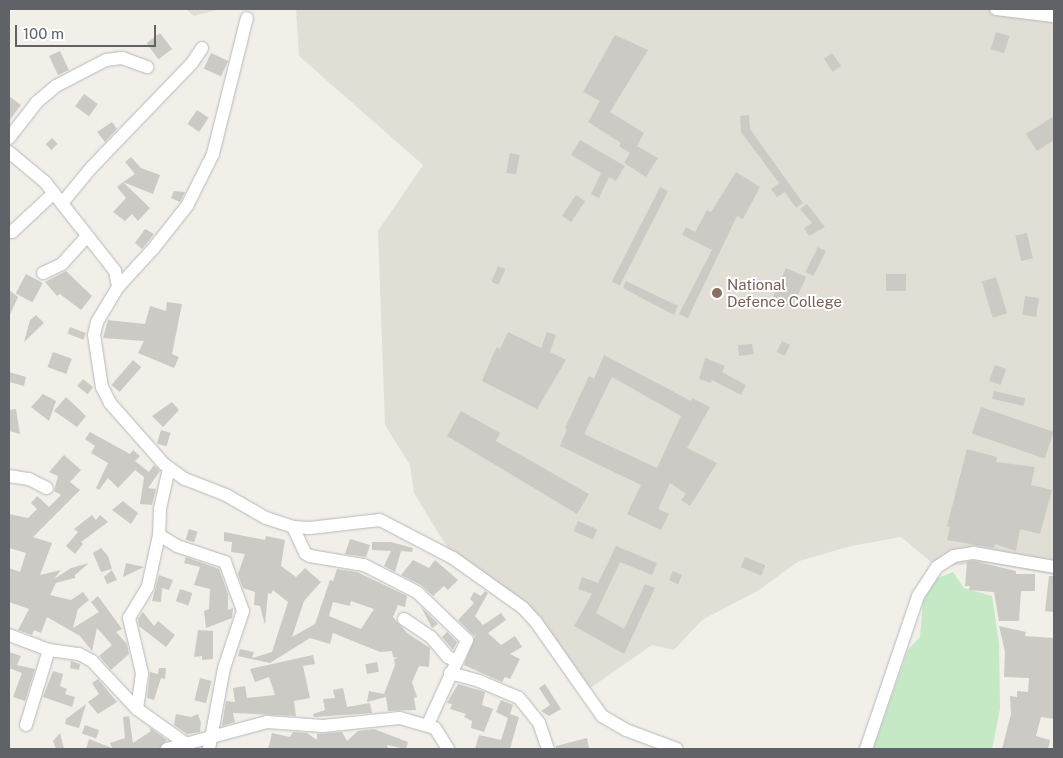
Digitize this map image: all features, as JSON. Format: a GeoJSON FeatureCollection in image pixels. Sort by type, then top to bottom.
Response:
{"type":"FeatureCollection","features":[{"type":"Feature","properties":{"kind":"street"},"geometry":{"type":"LineString","coordinates":[[996,9],[1054,16]]}},
{"type":"Feature","properties":{"kind":"street"},"geometry":{"type":"LineString","coordinates":[[247,18],[213,154],[187,206],[153,249],[118,287],[97,322],[94,336],[102,387],[110,403],[169,468],[185,479],[226,495],[266,518],[293,527],[310,528],[380,520],[453,558],[523,608],[536,622],[602,716],[626,730],[677,749]]}},
{"type":"Feature","properties":{"kind":"street"},"geometry":{"type":"LineString","coordinates":[[10,235],[58,198],[91,168],[192,63],[202,48]]}},
{"type":"Feature","properties":{"kind":"street"},"geometry":{"type":"LineString","coordinates":[[9,138],[37,102],[56,86],[106,60],[122,58],[147,67]]}},
{"type":"Feature","properties":{"kind":"street"},"geometry":{"type":"LineString","coordinates":[[9,152],[36,172],[58,198],[86,236],[116,271],[118,287]]}},
{"type":"Feature","properties":{"kind":"street"},"geometry":{"type":"LineString","coordinates":[[43,273],[62,264],[86,236]]}},
{"type":"Feature","properties":{"kind":"street"},"geometry":{"type":"LineString","coordinates":[[137,709],[142,673],[129,618],[148,586],[159,536],[160,509],[169,468]]}},
{"type":"Feature","properties":{"kind":"street"},"geometry":{"type":"LineString","coordinates":[[9,476],[29,479],[47,488]]}},
{"type":"Feature","properties":{"kind":"street"},"geometry":{"type":"LineString","coordinates":[[293,527],[305,553],[310,556],[364,565],[417,592],[467,640],[450,673],[428,724]]}},
{"type":"Feature","properties":{"kind":"street"},"geometry":{"type":"LineString","coordinates":[[159,536],[178,546],[225,562],[242,604],[242,619],[224,668],[209,744]]}},
{"type":"Feature","properties":{"kind":"street"},"geometry":{"type":"LineString","coordinates":[[866,749],[918,596],[937,567],[954,556],[974,553],[1054,567]]}},
{"type":"Feature","properties":{"kind":"street"},"geometry":{"type":"LineString","coordinates":[[404,619],[431,637],[448,657],[457,661]]}},
{"type":"Feature","properties":{"kind":"street"},"geometry":{"type":"LineString","coordinates":[[9,635],[49,650],[79,654],[92,661],[137,709],[185,743]]}},
{"type":"Feature","properties":{"kind":"street"},"geometry":{"type":"LineString","coordinates":[[26,725],[49,650]]}},
{"type":"Feature","properties":{"kind":"street"},"geometry":{"type":"LineString","coordinates":[[450,673],[479,681],[519,698],[539,723],[548,749]]}},
{"type":"Feature","properties":{"kind":"street"},"geometry":{"type":"LineString","coordinates":[[167,749],[185,743],[209,744],[267,722],[323,726],[400,718],[428,724],[435,728],[448,749]]}},
{"type":"Feature","properties":{"kind":"shaded area"},"geometry":{"type":"Polygon","coordinates":[[[186,9],[220,9],[194,16],[186,9]]]}},
{"type":"Feature","properties":{"kind":"shaded area","name":"National Defence College"},"geometry":{"type":"Polygon","coordinates":[[[296,9],[1054,9],[1054,575],[987,563],[937,567],[901,537],[851,546],[799,561],[759,590],[702,620],[674,650],[652,645],[583,693],[519,602],[450,552],[414,493],[410,465],[385,425],[378,231],[423,165],[299,56],[296,9]]]}},
{"type":"Feature","properties":{"kind":"green space"},"geometry":{"type":"Polygon","coordinates":[[[953,572],[964,588],[992,596],[999,643],[1000,709],[992,749],[873,749],[908,650],[920,637],[923,601],[936,579],[953,572]]]}},
{"type":"Feature","properties":{"kind":"building"},"geometry":{"type":"Polygon","coordinates":[[[996,32],[1009,36],[1004,53],[991,49],[996,32]]]}},
{"type":"Feature","properties":{"kind":"building"},"geometry":{"type":"Polygon","coordinates":[[[160,33],[172,49],[158,59],[146,43],[160,33]]]}},
{"type":"Feature","properties":{"kind":"building"},"geometry":{"type":"Polygon","coordinates":[[[615,35],[648,50],[610,112],[644,133],[637,146],[658,158],[646,177],[624,163],[630,153],[619,146],[621,143],[588,122],[600,101],[583,92],[615,35]]]}},
{"type":"Feature","properties":{"kind":"building"},"geometry":{"type":"Polygon","coordinates":[[[60,51],[69,70],[58,75],[49,56],[60,51]]]}},
{"type":"Feature","properties":{"kind":"building"},"geometry":{"type":"Polygon","coordinates":[[[211,53],[228,61],[221,76],[204,68],[211,53]]]}},
{"type":"Feature","properties":{"kind":"building"},"geometry":{"type":"Polygon","coordinates":[[[832,53],[841,66],[833,72],[824,59],[832,53]]]}},
{"type":"Feature","properties":{"kind":"building"},"geometry":{"type":"Polygon","coordinates":[[[84,94],[98,104],[89,116],[75,106],[84,94]]]}},
{"type":"Feature","properties":{"kind":"building"},"geometry":{"type":"Polygon","coordinates":[[[9,96],[21,105],[9,121],[9,96]]]}},
{"type":"Feature","properties":{"kind":"building"},"geometry":{"type":"Polygon","coordinates":[[[197,110],[209,118],[199,132],[187,124],[197,110]]]}},
{"type":"Feature","properties":{"kind":"building"},"geometry":{"type":"Polygon","coordinates":[[[749,115],[750,129],[803,203],[796,208],[785,192],[777,197],[771,189],[779,183],[741,132],[740,116],[749,115]]]}},
{"type":"Feature","properties":{"kind":"building"},"geometry":{"type":"Polygon","coordinates":[[[1054,116],[1054,140],[1037,151],[1026,134],[1054,116]]]}},
{"type":"Feature","properties":{"kind":"building"},"geometry":{"type":"Polygon","coordinates":[[[112,122],[117,129],[105,142],[97,132],[112,122]]]}},
{"type":"Feature","properties":{"kind":"building"},"geometry":{"type":"Polygon","coordinates":[[[52,138],[58,144],[51,150],[46,144],[52,138]]]}},
{"type":"Feature","properties":{"kind":"building"},"geometry":{"type":"Polygon","coordinates":[[[580,140],[625,166],[616,181],[609,177],[599,198],[591,194],[601,173],[571,155],[580,140]]]}},
{"type":"Feature","properties":{"kind":"building"},"geometry":{"type":"Polygon","coordinates":[[[510,153],[520,155],[516,175],[506,173],[510,153]]]}},
{"type":"Feature","properties":{"kind":"building"},"geometry":{"type":"Polygon","coordinates":[[[131,157],[141,168],[160,175],[153,194],[123,182],[135,174],[125,162],[131,157]]]}},
{"type":"Feature","properties":{"kind":"building"},"geometry":{"type":"Polygon","coordinates":[[[736,172],[760,187],[743,219],[737,216],[688,318],[679,314],[712,250],[682,235],[686,227],[695,232],[707,210],[711,212],[736,172]]]}},
{"type":"Feature","properties":{"kind":"building"},"geometry":{"type":"Polygon","coordinates":[[[123,182],[150,208],[138,221],[132,214],[125,221],[113,212],[126,198],[117,187],[123,182]]]}},
{"type":"Feature","properties":{"kind":"building"},"geometry":{"type":"Polygon","coordinates":[[[660,187],[668,191],[620,286],[612,281],[660,187]]]}},
{"type":"Feature","properties":{"kind":"building"},"geometry":{"type":"Polygon","coordinates":[[[174,191],[185,192],[180,202],[171,198],[174,191]]]}},
{"type":"Feature","properties":{"kind":"building"},"geometry":{"type":"Polygon","coordinates":[[[576,195],[585,201],[571,222],[562,216],[576,195]]]}},
{"type":"Feature","properties":{"kind":"building"},"geometry":{"type":"Polygon","coordinates":[[[807,204],[825,227],[809,236],[804,228],[812,223],[800,209],[807,204]]]}},
{"type":"Feature","properties":{"kind":"building"},"geometry":{"type":"Polygon","coordinates":[[[145,229],[154,234],[142,249],[135,243],[145,229]]]}},
{"type":"Feature","properties":{"kind":"building"},"geometry":{"type":"Polygon","coordinates":[[[1027,233],[1033,258],[1021,261],[1015,236],[1027,233]]]}},
{"type":"Feature","properties":{"kind":"building"},"geometry":{"type":"Polygon","coordinates":[[[818,247],[826,251],[813,276],[805,272],[818,247]]]}},
{"type":"Feature","properties":{"kind":"building"},"geometry":{"type":"Polygon","coordinates":[[[498,266],[505,269],[499,285],[491,282],[498,266]]]}},
{"type":"Feature","properties":{"kind":"building"},"geometry":{"type":"Polygon","coordinates":[[[786,268],[806,277],[792,308],[772,299],[786,268]]]}},
{"type":"Feature","properties":{"kind":"building"},"geometry":{"type":"Polygon","coordinates":[[[66,271],[92,296],[81,310],[60,294],[57,296],[45,282],[66,271]]]}},
{"type":"Feature","properties":{"kind":"building"},"geometry":{"type":"Polygon","coordinates":[[[26,274],[43,283],[32,302],[16,293],[26,274]]]}},
{"type":"Feature","properties":{"kind":"building"},"geometry":{"type":"Polygon","coordinates":[[[886,274],[906,274],[906,291],[886,291],[886,274]]]}},
{"type":"Feature","properties":{"kind":"building"},"geometry":{"type":"Polygon","coordinates":[[[996,277],[1007,313],[993,318],[982,281],[996,277]]]}},
{"type":"Feature","properties":{"kind":"building"},"geometry":{"type":"Polygon","coordinates":[[[626,281],[678,306],[674,315],[623,288],[626,281]]]}},
{"type":"Feature","properties":{"kind":"building"},"geometry":{"type":"Polygon","coordinates":[[[9,290],[18,297],[9,317],[9,290]]]}},
{"type":"Feature","properties":{"kind":"building"},"geometry":{"type":"Polygon","coordinates":[[[1025,296],[1039,298],[1036,317],[1022,315],[1025,296]]]}},
{"type":"Feature","properties":{"kind":"building"},"geometry":{"type":"Polygon","coordinates":[[[167,302],[182,304],[172,354],[179,357],[174,368],[138,353],[144,341],[103,338],[108,320],[145,324],[150,306],[166,311],[167,302]]]}},
{"type":"Feature","properties":{"kind":"building"},"geometry":{"type":"Polygon","coordinates":[[[36,315],[44,323],[24,342],[30,320],[36,315]]]}},
{"type":"Feature","properties":{"kind":"building"},"geometry":{"type":"Polygon","coordinates":[[[70,327],[86,333],[83,340],[67,334],[70,327]]]}},
{"type":"Feature","properties":{"kind":"building"},"geometry":{"type":"Polygon","coordinates":[[[508,332],[541,348],[547,332],[556,335],[550,352],[566,360],[537,409],[482,381],[497,347],[500,349],[508,332]]]}},
{"type":"Feature","properties":{"kind":"building"},"geometry":{"type":"Polygon","coordinates":[[[782,341],[790,345],[785,356],[777,352],[782,341]]]}},
{"type":"Feature","properties":{"kind":"building"},"geometry":{"type":"Polygon","coordinates":[[[752,344],[754,354],[739,356],[738,345],[752,344]]]}},
{"type":"Feature","properties":{"kind":"building"},"geometry":{"type":"Polygon","coordinates":[[[53,352],[72,359],[66,374],[48,367],[53,352]]]}},
{"type":"Feature","properties":{"kind":"building"},"geometry":{"type":"Polygon","coordinates":[[[604,355],[691,401],[692,398],[710,407],[687,448],[717,463],[690,506],[681,500],[686,494],[670,483],[658,509],[669,514],[661,530],[627,514],[641,485],[560,446],[567,429],[565,428],[589,376],[594,379],[604,355]],[[612,377],[584,434],[657,468],[681,416],[612,377]]]}},
{"type":"Feature","properties":{"kind":"building"},"geometry":{"type":"Polygon","coordinates":[[[705,358],[725,366],[722,372],[746,385],[741,395],[712,380],[711,383],[699,379],[705,358]]]}},
{"type":"Feature","properties":{"kind":"building"},"geometry":{"type":"Polygon","coordinates":[[[133,360],[141,367],[120,392],[111,385],[133,360]]]}},
{"type":"Feature","properties":{"kind":"building"},"geometry":{"type":"Polygon","coordinates":[[[995,365],[1006,369],[1000,385],[989,381],[995,365]]]}},
{"type":"Feature","properties":{"kind":"building"},"geometry":{"type":"Polygon","coordinates":[[[9,372],[26,377],[24,386],[9,382],[9,372]]]}},
{"type":"Feature","properties":{"kind":"building"},"geometry":{"type":"Polygon","coordinates":[[[83,379],[93,387],[87,394],[77,386],[83,379]]]}},
{"type":"Feature","properties":{"kind":"building"},"geometry":{"type":"Polygon","coordinates":[[[994,391],[1025,398],[1023,406],[992,399],[994,391]]]}},
{"type":"Feature","properties":{"kind":"building"},"geometry":{"type":"Polygon","coordinates":[[[43,394],[56,401],[49,421],[31,407],[43,394]]]}},
{"type":"Feature","properties":{"kind":"building"},"geometry":{"type":"Polygon","coordinates":[[[66,397],[86,416],[77,427],[54,411],[66,397]]]}},
{"type":"Feature","properties":{"kind":"building"},"geometry":{"type":"Polygon","coordinates":[[[172,402],[179,410],[163,427],[152,416],[172,402]]]}},
{"type":"Feature","properties":{"kind":"building"},"geometry":{"type":"Polygon","coordinates":[[[981,407],[1054,432],[1045,459],[972,433],[981,407]]]}},
{"type":"Feature","properties":{"kind":"building"},"geometry":{"type":"Polygon","coordinates":[[[16,409],[20,434],[9,431],[9,410],[16,409]]]}},
{"type":"Feature","properties":{"kind":"building"},"geometry":{"type":"Polygon","coordinates":[[[461,411],[500,433],[496,441],[589,494],[577,514],[447,436],[461,411]]]}},
{"type":"Feature","properties":{"kind":"building"},"geometry":{"type":"Polygon","coordinates":[[[161,430],[171,433],[166,446],[157,443],[161,430]]]}},
{"type":"Feature","properties":{"kind":"building"},"geometry":{"type":"Polygon","coordinates":[[[90,432],[130,454],[133,450],[140,456],[135,461],[149,472],[154,465],[160,471],[148,488],[156,489],[152,505],[140,504],[144,477],[135,470],[118,488],[108,478],[99,490],[96,488],[108,463],[91,453],[95,446],[85,439],[90,432]]]}},
{"type":"Feature","properties":{"kind":"building"},"geometry":{"type":"Polygon","coordinates":[[[967,449],[997,457],[996,462],[1035,467],[1031,485],[1052,490],[1040,534],[1020,529],[1016,551],[995,544],[994,548],[947,540],[950,527],[947,526],[967,449]]]}},
{"type":"Feature","properties":{"kind":"building"},"geometry":{"type":"Polygon","coordinates":[[[64,455],[81,470],[70,482],[80,490],[33,537],[52,543],[40,575],[61,570],[54,579],[71,568],[89,563],[75,575],[75,578],[56,583],[50,595],[71,600],[83,592],[89,600],[78,609],[73,628],[99,612],[91,602],[98,596],[122,629],[116,632],[127,644],[129,654],[111,670],[99,656],[112,645],[97,628],[92,651],[80,636],[47,617],[41,633],[34,630],[32,635],[18,630],[29,609],[9,602],[9,568],[20,572],[26,553],[9,548],[9,514],[28,518],[37,509],[31,503],[37,496],[49,507],[61,495],[54,491],[58,476],[49,472],[64,455]]]}},
{"type":"Feature","properties":{"kind":"building"},"geometry":{"type":"Polygon","coordinates":[[[123,501],[138,513],[131,524],[112,510],[123,501]]]}},
{"type":"Feature","properties":{"kind":"building"},"geometry":{"type":"Polygon","coordinates":[[[92,515],[96,520],[100,515],[108,522],[81,542],[83,544],[75,554],[66,546],[78,532],[74,529],[92,515]]]}},
{"type":"Feature","properties":{"kind":"building"},"geometry":{"type":"Polygon","coordinates":[[[578,521],[597,529],[593,539],[574,531],[578,521]]]}},
{"type":"Feature","properties":{"kind":"building"},"geometry":{"type":"Polygon","coordinates":[[[189,529],[198,532],[194,542],[186,539],[189,529]]]}},
{"type":"Feature","properties":{"kind":"building"},"geometry":{"type":"Polygon","coordinates":[[[224,532],[265,540],[266,536],[285,540],[281,566],[296,577],[305,568],[321,582],[304,601],[292,637],[315,624],[330,580],[333,581],[337,569],[357,572],[407,596],[405,607],[398,605],[393,617],[407,633],[430,648],[429,667],[419,666],[412,682],[417,697],[414,698],[416,710],[388,711],[386,697],[367,702],[369,691],[384,694],[395,665],[394,659],[398,658],[393,657],[392,651],[380,652],[333,633],[330,644],[310,638],[270,663],[238,656],[240,649],[254,652],[252,658],[272,652],[288,602],[273,590],[271,594],[268,593],[265,625],[260,606],[254,605],[255,592],[243,588],[238,574],[245,554],[231,552],[232,542],[224,541],[224,532]],[[351,601],[350,606],[333,602],[329,616],[361,629],[374,609],[351,601]]]}},
{"type":"Feature","properties":{"kind":"building"},"geometry":{"type":"Polygon","coordinates":[[[350,539],[370,545],[366,557],[345,554],[350,539]]]}},
{"type":"Feature","properties":{"kind":"building"},"geometry":{"type":"Polygon","coordinates":[[[372,542],[391,542],[413,548],[412,552],[401,551],[395,572],[384,566],[391,551],[372,550],[372,542]]]}},
{"type":"Feature","properties":{"kind":"building"},"geometry":{"type":"Polygon","coordinates":[[[616,546],[657,563],[652,575],[620,562],[596,613],[624,629],[645,584],[655,588],[624,654],[574,626],[592,594],[578,589],[582,577],[598,583],[616,546]]]}},
{"type":"Feature","properties":{"kind":"building"},"geometry":{"type":"Polygon","coordinates":[[[101,548],[108,556],[112,569],[101,572],[93,553],[101,548]]]}},
{"type":"Feature","properties":{"kind":"building"},"geometry":{"type":"Polygon","coordinates":[[[186,557],[219,569],[228,594],[228,610],[233,608],[232,618],[206,628],[204,611],[209,609],[210,589],[194,585],[200,567],[184,563],[186,557]]]}},
{"type":"Feature","properties":{"kind":"building"},"geometry":{"type":"Polygon","coordinates":[[[745,557],[765,565],[761,575],[741,567],[745,557]]]}},
{"type":"Feature","properties":{"kind":"building"},"geometry":{"type":"Polygon","coordinates":[[[413,560],[429,568],[435,560],[458,580],[448,590],[444,586],[433,596],[421,585],[401,575],[413,560]]]}},
{"type":"Feature","properties":{"kind":"building"},"geometry":{"type":"Polygon","coordinates":[[[974,561],[1016,571],[1016,574],[1035,574],[1035,591],[1021,591],[1019,621],[999,621],[994,592],[969,590],[970,586],[965,586],[967,562],[974,561]]]}},
{"type":"Feature","properties":{"kind":"building"},"geometry":{"type":"Polygon","coordinates":[[[126,563],[144,567],[123,577],[126,563]]]}},
{"type":"Feature","properties":{"kind":"building"},"geometry":{"type":"Polygon","coordinates":[[[112,570],[117,580],[107,584],[104,577],[112,570]]]}},
{"type":"Feature","properties":{"kind":"building"},"geometry":{"type":"Polygon","coordinates":[[[673,571],[682,575],[678,584],[669,580],[673,571]]]}},
{"type":"Feature","properties":{"kind":"building"},"geometry":{"type":"Polygon","coordinates":[[[159,575],[173,580],[169,590],[162,588],[161,602],[152,601],[159,575]]]}},
{"type":"Feature","properties":{"kind":"building"},"geometry":{"type":"Polygon","coordinates":[[[1049,576],[1054,576],[1054,612],[1045,611],[1049,576]]]}},
{"type":"Feature","properties":{"kind":"building"},"geometry":{"type":"Polygon","coordinates":[[[180,589],[192,593],[188,605],[176,601],[180,589]]]}},
{"type":"Feature","properties":{"kind":"building"},"geometry":{"type":"Polygon","coordinates":[[[485,591],[488,593],[475,616],[483,625],[501,613],[506,620],[488,633],[501,645],[515,636],[522,647],[510,654],[520,659],[510,679],[505,677],[502,682],[464,665],[476,633],[474,636],[458,620],[474,603],[470,599],[474,592],[481,596],[485,591]]]}},
{"type":"Feature","properties":{"kind":"building"},"geometry":{"type":"Polygon","coordinates":[[[421,607],[438,624],[432,628],[421,607]]]}},
{"type":"Feature","properties":{"kind":"building"},"geometry":{"type":"Polygon","coordinates":[[[143,612],[154,626],[158,621],[175,635],[166,647],[139,626],[138,619],[143,612]]]}},
{"type":"Feature","properties":{"kind":"building"},"geometry":{"type":"Polygon","coordinates":[[[999,626],[1026,632],[1025,636],[1054,638],[1054,719],[1041,717],[1036,736],[1050,740],[1048,749],[1002,749],[1011,714],[1010,696],[1017,697],[1017,691],[1028,692],[1029,678],[1004,677],[1005,652],[999,626]]]}},
{"type":"Feature","properties":{"kind":"building"},"geometry":{"type":"Polygon","coordinates":[[[198,630],[213,631],[213,659],[202,660],[202,656],[194,657],[198,630]]]}},
{"type":"Feature","properties":{"kind":"building"},"geometry":{"type":"Polygon","coordinates":[[[447,632],[457,642],[453,650],[442,637],[447,632]]]}},
{"type":"Feature","properties":{"kind":"building"},"geometry":{"type":"Polygon","coordinates":[[[9,652],[21,656],[17,665],[35,669],[25,701],[13,697],[22,673],[9,668],[9,652]]]}},
{"type":"Feature","properties":{"kind":"building"},"geometry":{"type":"Polygon","coordinates":[[[313,655],[315,664],[303,666],[310,698],[294,701],[296,716],[233,713],[235,722],[222,726],[226,701],[235,702],[233,688],[245,686],[247,698],[275,695],[269,677],[255,682],[250,669],[313,655]]]}},
{"type":"Feature","properties":{"kind":"building"},"geometry":{"type":"Polygon","coordinates":[[[71,661],[80,664],[79,670],[70,668],[71,661]]]}},
{"type":"Feature","properties":{"kind":"building"},"geometry":{"type":"Polygon","coordinates":[[[377,662],[379,672],[367,674],[365,664],[377,662]]]}},
{"type":"Feature","properties":{"kind":"building"},"geometry":{"type":"Polygon","coordinates":[[[159,668],[166,668],[165,679],[161,678],[154,700],[147,698],[150,672],[158,674],[159,668]]]}},
{"type":"Feature","properties":{"kind":"building"},"geometry":{"type":"Polygon","coordinates":[[[53,671],[63,674],[60,686],[67,689],[65,694],[75,697],[72,707],[43,697],[53,671]]]}},
{"type":"Feature","properties":{"kind":"building"},"geometry":{"type":"Polygon","coordinates":[[[200,678],[212,681],[206,703],[194,700],[200,678]]]}},
{"type":"Feature","properties":{"kind":"building"},"geometry":{"type":"Polygon","coordinates":[[[98,679],[117,702],[98,714],[88,702],[99,694],[92,683],[98,679]]]}},
{"type":"Feature","properties":{"kind":"building"},"geometry":{"type":"Polygon","coordinates":[[[458,684],[485,692],[482,705],[493,709],[484,732],[471,728],[472,721],[464,717],[466,714],[450,709],[452,704],[447,703],[458,684]]]}},
{"type":"Feature","properties":{"kind":"building"},"geometry":{"type":"Polygon","coordinates":[[[545,684],[561,709],[549,716],[541,711],[550,705],[539,688],[545,684]]]}},
{"type":"Feature","properties":{"kind":"building"},"geometry":{"type":"Polygon","coordinates":[[[343,688],[347,707],[370,703],[372,713],[314,717],[313,714],[325,710],[323,699],[335,698],[333,690],[343,688]]]}},
{"type":"Feature","properties":{"kind":"building"},"geometry":{"type":"Polygon","coordinates":[[[501,700],[513,705],[510,714],[519,717],[510,749],[475,749],[479,735],[501,740],[508,718],[496,712],[501,700]]]}},
{"type":"Feature","properties":{"kind":"building"},"geometry":{"type":"Polygon","coordinates":[[[86,704],[79,728],[65,724],[66,719],[86,704]]]}},
{"type":"Feature","properties":{"kind":"building"},"geometry":{"type":"Polygon","coordinates":[[[176,714],[191,717],[198,714],[201,723],[200,732],[187,734],[174,725],[176,714]]]}},
{"type":"Feature","properties":{"kind":"building"},"geometry":{"type":"Polygon","coordinates":[[[129,716],[133,743],[151,731],[149,727],[167,740],[159,749],[86,749],[89,739],[112,748],[110,743],[125,738],[123,717],[129,716]]]}},
{"type":"Feature","properties":{"kind":"building"},"geometry":{"type":"Polygon","coordinates":[[[85,725],[99,730],[96,739],[82,733],[85,725]]]}},
{"type":"Feature","properties":{"kind":"building"},"geometry":{"type":"Polygon","coordinates":[[[374,729],[408,742],[406,749],[387,745],[388,749],[268,749],[272,733],[290,737],[293,732],[307,733],[317,740],[317,734],[342,732],[347,741],[358,731],[374,729]]]}},
{"type":"Feature","properties":{"kind":"building"},"geometry":{"type":"Polygon","coordinates":[[[60,733],[64,749],[56,749],[53,741],[60,733]]]}},
{"type":"Feature","properties":{"kind":"building"},"geometry":{"type":"Polygon","coordinates":[[[587,738],[589,749],[556,749],[556,746],[587,738]]]}},
{"type":"Feature","properties":{"kind":"place","name":"National Defence College"},"geometry":{"type":"Point","coordinates":[717,293]}}]}
